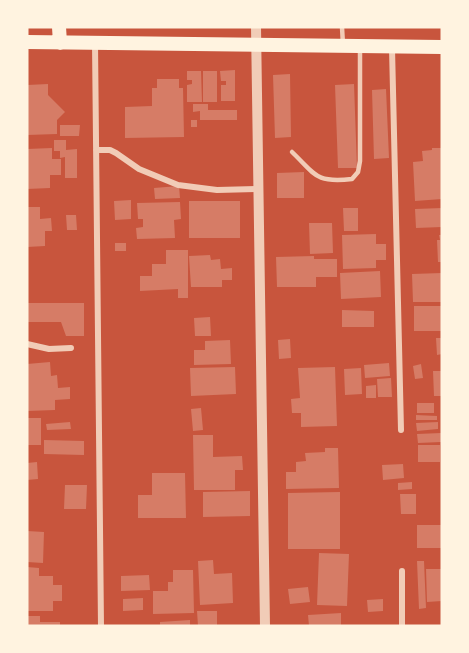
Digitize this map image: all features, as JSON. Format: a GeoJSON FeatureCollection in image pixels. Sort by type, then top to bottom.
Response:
{"type":"FeatureCollection","features":[{"type":"Feature","properties":{"kind":"main road"},"geometry":{"type":"LineString","coordinates":[[59,27],[60,43]]}},
{"type":"Feature","properties":{"kind":"main road"},"geometry":{"type":"LineString","coordinates":[[27,42],[442,47]]}},
{"type":"Feature","properties":{"kind":"street"},"geometry":{"type":"LineString","coordinates":[[256,27],[265,626]]}},
{"type":"Feature","properties":{"kind":"street"},"geometry":{"type":"LineString","coordinates":[[95,42],[100,626]]}},
{"type":"Feature","properties":{"kind":"street"},"geometry":{"type":"LineString","coordinates":[[392,48],[401,429]]}},
{"type":"Feature","properties":{"kind":"street"},"geometry":{"type":"LineString","coordinates":[[96,150],[110,150],[139,169],[178,185],[217,190],[259,189]]}},
{"type":"Feature","properties":{"kind":"street"},"geometry":{"type":"LineString","coordinates":[[27,344],[50,349],[71,348]]}},
{"type":"Feature","properties":{"kind":"street"},"geometry":{"type":"LineString","coordinates":[[402,571],[402,626]]}},
{"type":"Feature","properties":{"kind":"lane"},"geometry":{"type":"LineString","coordinates":[[342,27],[343,45]]}},
{"type":"Feature","properties":{"kind":"lane"},"geometry":{"type":"LineString","coordinates":[[292,152],[315,175],[325,180],[352,179],[358,172],[360,161],[360,46]]}},
{"type":"Feature","properties":{"kind":"building"},"geometry":{"type":"Polygon","coordinates":[[[235,70],[235,101],[221,101],[221,85],[226,85],[226,81],[221,81],[220,71],[235,70]]]}},
{"type":"Feature","properties":{"kind":"building"},"geometry":{"type":"Polygon","coordinates":[[[187,71],[201,71],[202,102],[187,102],[187,85],[192,84],[192,80],[187,80],[187,71]]]}},
{"type":"Feature","properties":{"kind":"building"},"geometry":{"type":"Polygon","coordinates":[[[203,71],[217,71],[217,102],[203,102],[203,71]]]}},
{"type":"Feature","properties":{"kind":"building"},"geometry":{"type":"Polygon","coordinates":[[[290,74],[291,137],[275,138],[273,75],[290,74]]]}},
{"type":"Feature","properties":{"kind":"building"},"geometry":{"type":"Polygon","coordinates":[[[157,79],[179,79],[179,88],[183,88],[184,137],[125,138],[125,107],[152,106],[152,88],[157,88],[157,79]]]}},
{"type":"Feature","properties":{"kind":"building"},"geometry":{"type":"Polygon","coordinates":[[[48,84],[48,95],[65,112],[57,120],[57,134],[27,135],[27,85],[48,84]]]}},
{"type":"Feature","properties":{"kind":"building"},"geometry":{"type":"Polygon","coordinates":[[[354,84],[357,168],[338,168],[335,85],[354,84]]]}},
{"type":"Feature","properties":{"kind":"building"},"geometry":{"type":"Polygon","coordinates":[[[386,89],[389,158],[374,159],[372,90],[386,89]]]}},
{"type":"Feature","properties":{"kind":"building"},"geometry":{"type":"Polygon","coordinates":[[[193,104],[208,104],[208,110],[237,110],[237,120],[200,120],[200,111],[193,112],[193,104]]]}},
{"type":"Feature","properties":{"kind":"building"},"geometry":{"type":"Polygon","coordinates":[[[191,120],[197,120],[197,127],[191,127],[191,120]]]}},
{"type":"Feature","properties":{"kind":"building"},"geometry":{"type":"Polygon","coordinates":[[[60,125],[80,125],[79,136],[60,136],[60,125]]]}},
{"type":"Feature","properties":{"kind":"building"},"geometry":{"type":"Polygon","coordinates":[[[54,140],[66,140],[66,150],[77,149],[77,178],[65,178],[65,157],[60,158],[60,151],[54,151],[54,140]]]}},
{"type":"Feature","properties":{"kind":"building"},"geometry":{"type":"Polygon","coordinates":[[[52,148],[52,159],[61,159],[61,175],[50,175],[50,188],[27,189],[27,149],[52,148]]]}},
{"type":"Feature","properties":{"kind":"building"},"geometry":{"type":"Polygon","coordinates":[[[432,148],[442,148],[442,199],[415,201],[413,162],[423,161],[422,151],[432,150],[432,148]]]}},
{"type":"Feature","properties":{"kind":"building"},"geometry":{"type":"Polygon","coordinates":[[[304,172],[304,198],[277,198],[277,173],[304,172]]]}},
{"type":"Feature","properties":{"kind":"building"},"geometry":{"type":"Polygon","coordinates":[[[179,186],[180,198],[155,199],[154,188],[179,186]]]}},
{"type":"Feature","properties":{"kind":"building"},"geometry":{"type":"Polygon","coordinates":[[[131,200],[131,219],[115,220],[114,201],[131,200]]]}},
{"type":"Feature","properties":{"kind":"building"},"geometry":{"type":"Polygon","coordinates":[[[189,201],[240,201],[240,238],[189,238],[189,201]]]}},
{"type":"Feature","properties":{"kind":"building"},"geometry":{"type":"Polygon","coordinates":[[[180,202],[181,219],[174,220],[175,238],[137,239],[136,228],[143,227],[143,219],[138,219],[137,203],[180,202]]]}},
{"type":"Feature","properties":{"kind":"building"},"geometry":{"type":"Polygon","coordinates":[[[27,207],[40,207],[40,219],[51,218],[52,231],[45,231],[45,246],[27,247],[27,207]]]}},
{"type":"Feature","properties":{"kind":"building"},"geometry":{"type":"Polygon","coordinates":[[[343,208],[358,208],[358,231],[344,231],[343,208]]]}},
{"type":"Feature","properties":{"kind":"building"},"geometry":{"type":"Polygon","coordinates":[[[442,208],[442,227],[416,228],[415,209],[442,208]]]}},
{"type":"Feature","properties":{"kind":"building"},"geometry":{"type":"Polygon","coordinates":[[[66,215],[76,215],[77,230],[67,230],[66,215]]]}},
{"type":"Feature","properties":{"kind":"building"},"geometry":{"type":"Polygon","coordinates":[[[309,223],[332,223],[333,253],[310,254],[309,223]]]}},
{"type":"Feature","properties":{"kind":"building"},"geometry":{"type":"Polygon","coordinates":[[[376,234],[376,244],[386,244],[386,260],[376,260],[376,268],[343,269],[342,235],[376,234]]]}},
{"type":"Feature","properties":{"kind":"building"},"geometry":{"type":"Polygon","coordinates":[[[439,235],[442,235],[442,262],[438,262],[437,240],[440,240],[439,235]]]}},
{"type":"Feature","properties":{"kind":"building"},"geometry":{"type":"Polygon","coordinates":[[[115,243],[126,243],[126,251],[115,251],[115,243]]]}},
{"type":"Feature","properties":{"kind":"building"},"geometry":{"type":"Polygon","coordinates":[[[166,250],[188,250],[188,298],[178,298],[178,289],[140,291],[140,276],[152,276],[152,264],[166,264],[166,250]]]}},
{"type":"Feature","properties":{"kind":"building"},"geometry":{"type":"Polygon","coordinates":[[[210,255],[211,260],[220,259],[221,269],[232,268],[232,280],[222,280],[222,287],[191,287],[189,256],[210,255]]]}},
{"type":"Feature","properties":{"kind":"building"},"geometry":{"type":"Polygon","coordinates":[[[314,256],[314,259],[337,259],[337,277],[316,277],[316,287],[277,287],[276,257],[314,256]]]}},
{"type":"Feature","properties":{"kind":"building"},"geometry":{"type":"Polygon","coordinates":[[[380,271],[381,297],[341,299],[340,273],[380,271]]]}},
{"type":"Feature","properties":{"kind":"building"},"geometry":{"type":"Polygon","coordinates":[[[442,273],[442,302],[413,302],[412,274],[442,273]]]}},
{"type":"Feature","properties":{"kind":"building"},"geometry":{"type":"Polygon","coordinates":[[[27,303],[84,303],[84,336],[66,336],[61,322],[27,322],[27,303]]]}},
{"type":"Feature","properties":{"kind":"building"},"geometry":{"type":"Polygon","coordinates":[[[414,306],[442,306],[442,331],[414,331],[414,306]]]}},
{"type":"Feature","properties":{"kind":"building"},"geometry":{"type":"Polygon","coordinates":[[[342,310],[374,311],[374,327],[342,327],[342,310]]]}},
{"type":"Feature","properties":{"kind":"building"},"geometry":{"type":"Polygon","coordinates":[[[210,317],[211,336],[195,336],[194,318],[210,317]]]}},
{"type":"Feature","properties":{"kind":"building"},"geometry":{"type":"Polygon","coordinates":[[[436,338],[442,338],[442,354],[437,355],[436,338]]]}},
{"type":"Feature","properties":{"kind":"building"},"geometry":{"type":"Polygon","coordinates":[[[290,339],[291,358],[279,359],[278,340],[290,339]]]}},
{"type":"Feature","properties":{"kind":"building"},"geometry":{"type":"Polygon","coordinates":[[[230,340],[231,364],[194,365],[194,350],[205,350],[205,341],[230,340]]]}},
{"type":"Feature","properties":{"kind":"building"},"geometry":{"type":"Polygon","coordinates":[[[50,362],[51,376],[57,375],[58,388],[70,387],[70,399],[55,400],[55,410],[27,411],[27,364],[50,362]]]}},
{"type":"Feature","properties":{"kind":"building"},"geometry":{"type":"Polygon","coordinates":[[[389,363],[390,376],[365,378],[364,365],[389,363]]]}},
{"type":"Feature","properties":{"kind":"building"},"geometry":{"type":"Polygon","coordinates":[[[421,364],[423,378],[415,379],[413,366],[421,364]]]}},
{"type":"Feature","properties":{"kind":"building"},"geometry":{"type":"Polygon","coordinates":[[[235,367],[236,394],[191,396],[190,368],[235,367]]]}},
{"type":"Feature","properties":{"kind":"building"},"geometry":{"type":"Polygon","coordinates":[[[335,367],[337,426],[301,427],[301,413],[292,413],[291,399],[300,398],[298,368],[335,367]]]}},
{"type":"Feature","properties":{"kind":"building"},"geometry":{"type":"Polygon","coordinates":[[[361,368],[362,394],[345,395],[344,369],[361,368]]]}},
{"type":"Feature","properties":{"kind":"building"},"geometry":{"type":"Polygon","coordinates":[[[433,371],[442,371],[442,396],[434,396],[433,371]]]}},
{"type":"Feature","properties":{"kind":"building"},"geometry":{"type":"Polygon","coordinates":[[[391,378],[392,397],[378,397],[377,379],[391,378]]]}},
{"type":"Feature","properties":{"kind":"building"},"geometry":{"type":"Polygon","coordinates":[[[376,385],[376,398],[366,398],[366,386],[376,385]]]}},
{"type":"Feature","properties":{"kind":"building"},"geometry":{"type":"Polygon","coordinates":[[[417,403],[434,403],[434,413],[417,413],[417,403]]]}},
{"type":"Feature","properties":{"kind":"building"},"geometry":{"type":"Polygon","coordinates":[[[201,408],[203,430],[193,431],[191,409],[201,408]]]}},
{"type":"Feature","properties":{"kind":"building"},"geometry":{"type":"Polygon","coordinates":[[[416,415],[437,416],[437,420],[416,420],[416,415]]]}},
{"type":"Feature","properties":{"kind":"building"},"geometry":{"type":"Polygon","coordinates":[[[27,418],[41,418],[41,445],[27,445],[27,418]]]}},
{"type":"Feature","properties":{"kind":"building"},"geometry":{"type":"Polygon","coordinates":[[[70,422],[71,429],[47,430],[46,424],[70,422]]]}},
{"type":"Feature","properties":{"kind":"building"},"geometry":{"type":"Polygon","coordinates":[[[438,422],[438,429],[417,431],[416,423],[438,422]]]}},
{"type":"Feature","properties":{"kind":"building"},"geometry":{"type":"Polygon","coordinates":[[[441,433],[441,442],[418,443],[417,434],[441,433]]]}},
{"type":"Feature","properties":{"kind":"building"},"geometry":{"type":"Polygon","coordinates":[[[193,435],[213,435],[213,457],[242,456],[243,470],[235,470],[235,490],[194,490],[193,435]]]}},
{"type":"Feature","properties":{"kind":"building"},"geometry":{"type":"Polygon","coordinates":[[[44,440],[84,441],[84,455],[44,454],[44,440]]]}},
{"type":"Feature","properties":{"kind":"building"},"geometry":{"type":"Polygon","coordinates":[[[418,445],[440,445],[440,462],[418,462],[418,445]]]}},
{"type":"Feature","properties":{"kind":"building"},"geometry":{"type":"Polygon","coordinates":[[[325,448],[338,448],[339,488],[286,489],[286,472],[296,472],[296,462],[306,461],[305,453],[325,452],[325,448]]]}},
{"type":"Feature","properties":{"kind":"building"},"geometry":{"type":"Polygon","coordinates":[[[37,462],[38,479],[27,480],[27,463],[37,462]]]}},
{"type":"Feature","properties":{"kind":"building"},"geometry":{"type":"Polygon","coordinates":[[[403,464],[404,478],[383,480],[382,465],[403,464]]]}},
{"type":"Feature","properties":{"kind":"building"},"geometry":{"type":"Polygon","coordinates":[[[152,473],[185,473],[186,518],[138,518],[138,495],[152,495],[152,473]]]}},
{"type":"Feature","properties":{"kind":"building"},"geometry":{"type":"Polygon","coordinates":[[[412,482],[412,489],[398,490],[398,483],[412,482]]]}},
{"type":"Feature","properties":{"kind":"building"},"geometry":{"type":"Polygon","coordinates":[[[65,485],[87,485],[86,509],[64,509],[65,485]]]}},
{"type":"Feature","properties":{"kind":"building"},"geometry":{"type":"Polygon","coordinates":[[[250,491],[250,516],[203,517],[203,492],[250,491]]]}},
{"type":"Feature","properties":{"kind":"building"},"geometry":{"type":"Polygon","coordinates":[[[340,492],[340,549],[288,549],[288,493],[340,492]]]}},
{"type":"Feature","properties":{"kind":"building"},"geometry":{"type":"Polygon","coordinates":[[[400,494],[416,494],[416,514],[401,514],[400,494]]]}},
{"type":"Feature","properties":{"kind":"building"},"geometry":{"type":"Polygon","coordinates":[[[417,525],[442,525],[442,548],[417,548],[417,525]]]}},
{"type":"Feature","properties":{"kind":"building"},"geometry":{"type":"Polygon","coordinates":[[[27,531],[44,532],[43,563],[27,562],[27,531]]]}},
{"type":"Feature","properties":{"kind":"building"},"geometry":{"type":"Polygon","coordinates":[[[319,553],[349,554],[347,606],[317,605],[319,553]]]}},
{"type":"Feature","properties":{"kind":"building"},"geometry":{"type":"Polygon","coordinates":[[[213,560],[214,574],[232,573],[233,603],[200,605],[198,561],[213,560]]]}},
{"type":"Feature","properties":{"kind":"building"},"geometry":{"type":"Polygon","coordinates":[[[417,561],[424,561],[426,608],[419,609],[417,561]]]}},
{"type":"Feature","properties":{"kind":"building"},"geometry":{"type":"Polygon","coordinates":[[[27,567],[39,568],[39,576],[53,576],[53,585],[62,585],[62,601],[53,601],[53,611],[27,611],[27,567]]]}},
{"type":"Feature","properties":{"kind":"building"},"geometry":{"type":"Polygon","coordinates":[[[426,569],[442,569],[442,601],[427,602],[426,569]]]}},
{"type":"Feature","properties":{"kind":"building"},"geometry":{"type":"Polygon","coordinates":[[[173,570],[193,570],[194,613],[153,614],[153,591],[168,591],[168,582],[173,582],[173,570]]]}},
{"type":"Feature","properties":{"kind":"building"},"geometry":{"type":"Polygon","coordinates":[[[149,575],[150,590],[121,591],[121,576],[149,575]]]}},
{"type":"Feature","properties":{"kind":"building"},"geometry":{"type":"Polygon","coordinates":[[[308,587],[310,602],[290,604],[288,589],[308,587]]]}},
{"type":"Feature","properties":{"kind":"building"},"geometry":{"type":"Polygon","coordinates":[[[143,598],[143,610],[123,611],[123,599],[143,598]]]}},
{"type":"Feature","properties":{"kind":"building"},"geometry":{"type":"Polygon","coordinates":[[[383,599],[383,611],[368,612],[367,600],[383,599]]]}},
{"type":"Feature","properties":{"kind":"building"},"geometry":{"type":"Polygon","coordinates":[[[197,611],[217,611],[217,626],[198,626],[197,611]]]}},
{"type":"Feature","properties":{"kind":"building"},"geometry":{"type":"Polygon","coordinates":[[[341,613],[341,626],[309,626],[308,615],[341,613]]]}},
{"type":"Feature","properties":{"kind":"building"},"geometry":{"type":"Polygon","coordinates":[[[27,616],[40,616],[40,622],[60,622],[60,626],[27,626],[27,616]]]}},
{"type":"Feature","properties":{"kind":"building"},"geometry":{"type":"Polygon","coordinates":[[[190,620],[190,626],[160,626],[160,622],[190,620]]]}}]}
